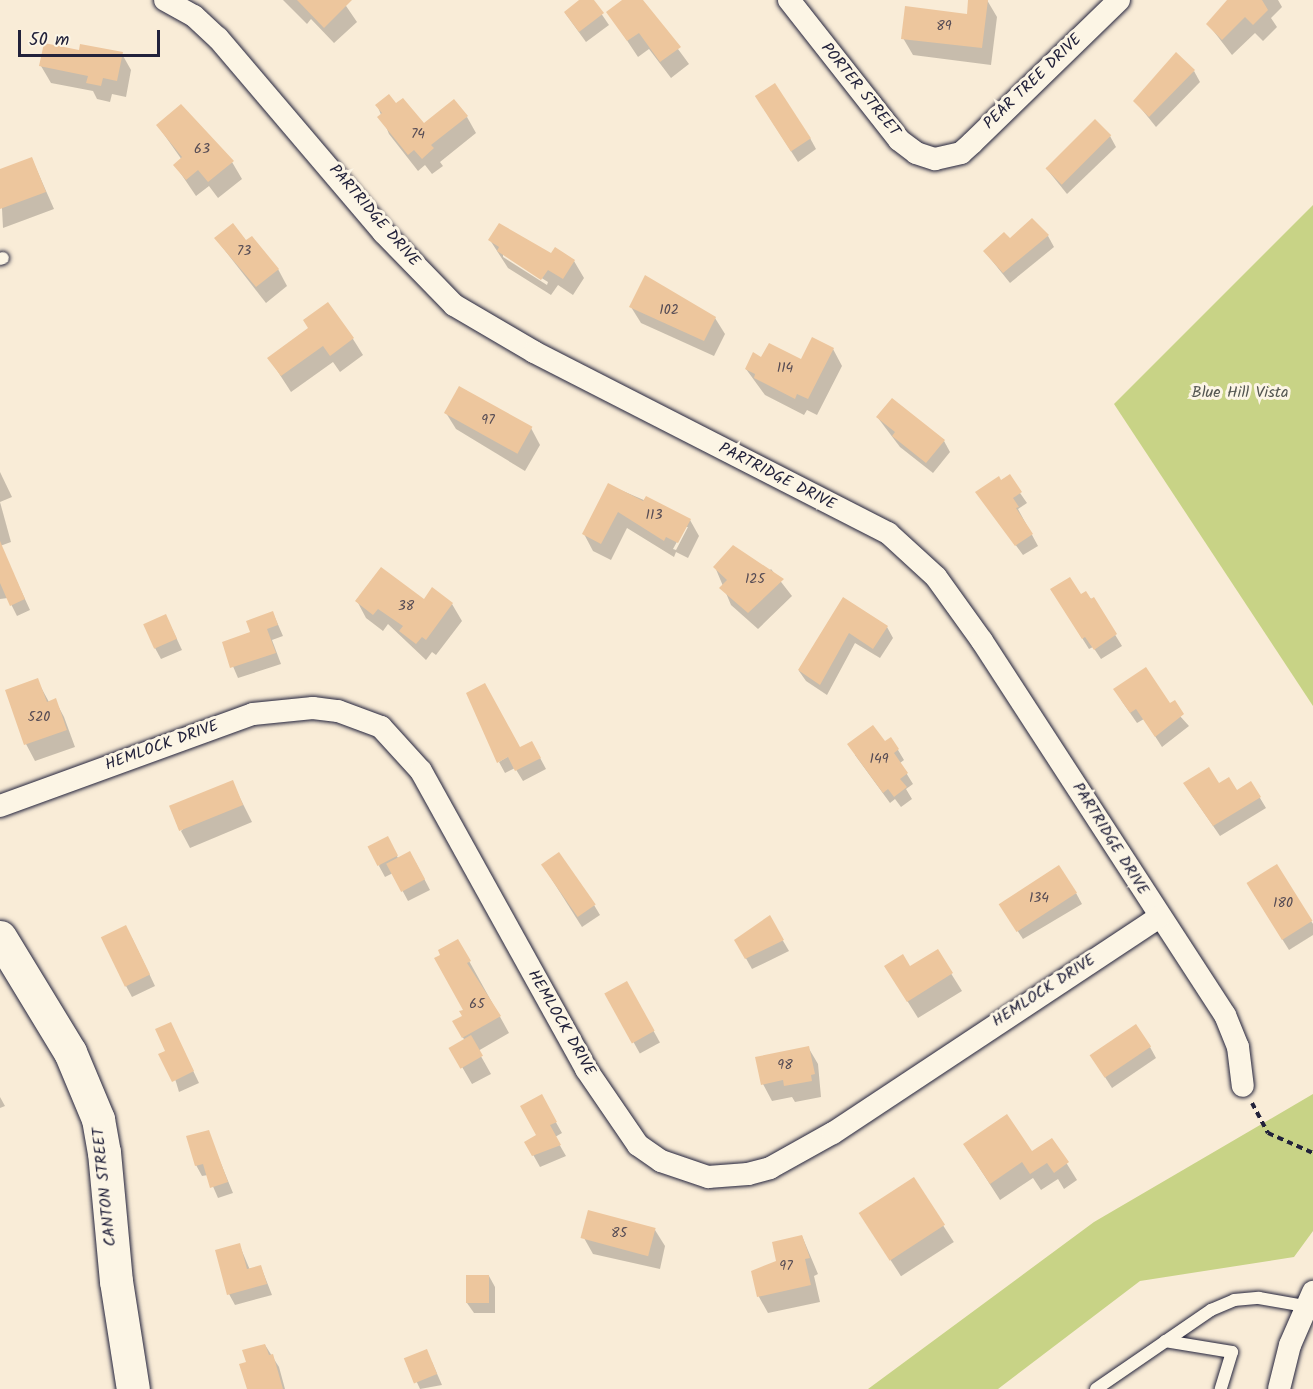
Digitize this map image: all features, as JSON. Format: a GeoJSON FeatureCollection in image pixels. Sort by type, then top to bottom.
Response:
{"type":"FeatureCollection","features":[{"type":"Feature","properties":{"kind":"main road","name":"CANTON STREET"},"geometry":{"type":"LineString","coordinates":[[0,936],[70,1052],[98,1119],[104,1152],[116,1281],[133,1389]]}},
{"type":"Feature","properties":{"kind":"street","name":"PARTRIDGE DRIVE"},"geometry":{"type":"LineString","coordinates":[[165,0],[194,16],[218,38],[383,232],[454,305],[534,352],[888,533],[936,577],[1032,716],[1159,917],[1225,1015],[1238,1047],[1243,1086]]}},
{"type":"Feature","properties":{"kind":"street","name":"PORTER STREET"},"geometry":{"type":"LineString","coordinates":[[789,0],[899,140],[916,153],[944,159]]}},
{"type":"Feature","properties":{"kind":"street","name":"PEAR TREE DRIVE"},"geometry":{"type":"LineString","coordinates":[[944,159],[972,143],[1119,0]]}},
{"type":"Feature","properties":{"kind":"street","name":"HEMLOCK DRIVE"},"geometry":{"type":"LineString","coordinates":[[0,806],[253,714],[313,708],[338,711],[381,727],[421,771],[586,1069],[638,1145],[661,1161],[708,1177],[748,1174],[770,1167],[833,1133],[1159,917]]}},
{"type":"Feature","properties":{"kind":"street"},"geometry":{"type":"LineString","coordinates":[[1279,1389],[1309,1299]]}},
{"type":"Feature","properties":{"kind":"lane"},"geometry":{"type":"LineString","coordinates":[[1096,1389],[1211,1310],[1234,1300],[1309,1299]]}},
{"type":"Feature","properties":{"kind":"lane"},"geometry":{"type":"LineString","coordinates":[[1165,1341],[1232,1352],[1221,1389]]}},
{"type":"Feature","properties":{"kind":"path"},"geometry":{"type":"LineString","coordinates":[[1243,1086],[1268,1133],[1313,1154]]}},
{"type":"Feature","properties":{"kind":"green space","name":"Blue Hill Vista"},"geometry":{"type":"Polygon","coordinates":[[[1313,205],[1313,706],[1114,404],[1313,205]]]}},
{"type":"Feature","properties":{"kind":"green space"},"geometry":{"type":"Polygon","coordinates":[[[1313,1094],[1313,1231],[1294,1257],[1140,1281],[998,1389],[868,1389],[1094,1222],[1313,1094]]]}},
{"type":"Feature","properties":{"kind":"building"},"geometry":{"type":"Polygon","coordinates":[[[297,0],[352,0],[324,28],[297,0]]]}},
{"type":"Feature","properties":{"kind":"building"},"geometry":{"type":"Polygon","coordinates":[[[579,0],[594,0],[604,13],[579,32],[564,12],[579,0]]]}},
{"type":"Feature","properties":{"kind":"building"},"geometry":{"type":"Polygon","coordinates":[[[622,0],[643,0],[681,47],[660,62],[639,33],[627,41],[606,12],[622,0]]]}},
{"type":"Feature","properties":{"kind":"building"},"geometry":{"type":"Polygon","coordinates":[[[968,0],[988,0],[982,48],[901,39],[905,6],[967,14],[968,0]]]}},
{"type":"Feature","properties":{"kind":"building"},"geometry":{"type":"Polygon","coordinates":[[[1227,0],[1262,0],[1268,10],[1253,25],[1245,17],[1222,40],[1206,24],[1227,0]]]}},
{"type":"Feature","properties":{"kind":"building"},"geometry":{"type":"Polygon","coordinates":[[[44,43],[79,50],[80,44],[123,52],[117,81],[103,78],[101,86],[86,83],[88,76],[39,66],[44,43]]]}},
{"type":"Feature","properties":{"kind":"building"},"geometry":{"type":"Polygon","coordinates":[[[1176,52],[1195,70],[1149,117],[1133,101],[1176,52]]]}},
{"type":"Feature","properties":{"kind":"building"},"geometry":{"type":"Polygon","coordinates":[[[775,83],[811,138],[791,151],[755,96],[775,83]]]}},
{"type":"Feature","properties":{"kind":"building"},"geometry":{"type":"Polygon","coordinates":[[[389,94],[396,103],[403,98],[424,123],[454,99],[468,116],[431,145],[434,148],[422,159],[414,150],[408,155],[377,117],[382,113],[375,105],[389,94]]]}},
{"type":"Feature","properties":{"kind":"building"},"geometry":{"type":"Polygon","coordinates":[[[181,104],[234,161],[208,182],[198,170],[186,180],[173,165],[182,157],[156,125],[181,104]]]}},
{"type":"Feature","properties":{"kind":"building"},"geometry":{"type":"Polygon","coordinates":[[[1095,119],[1111,135],[1062,185],[1046,168],[1095,119]]]}},
{"type":"Feature","properties":{"kind":"building"},"geometry":{"type":"Polygon","coordinates":[[[32,157],[46,192],[0,209],[0,169],[32,157]]]}},
{"type":"Feature","properties":{"kind":"building"},"geometry":{"type":"Polygon","coordinates":[[[1032,218],[1049,235],[1003,273],[983,251],[1004,232],[1010,238],[1032,218]]]}},
{"type":"Feature","properties":{"kind":"building"},"geometry":{"type":"Polygon","coordinates":[[[233,223],[246,240],[252,236],[279,269],[256,287],[214,238],[233,223]]]}},
{"type":"Feature","properties":{"kind":"building"},"geometry":{"type":"Polygon","coordinates":[[[499,223],[551,253],[555,247],[575,260],[563,279],[548,270],[541,280],[497,251],[499,247],[488,240],[499,223]]]}},
{"type":"Feature","properties":{"kind":"building"},"geometry":{"type":"Polygon","coordinates":[[[645,275],[716,317],[704,341],[629,307],[645,275]]]}},
{"type":"Feature","properties":{"kind":"building"},"geometry":{"type":"Polygon","coordinates":[[[328,302],[354,338],[330,356],[323,346],[281,376],[267,358],[308,328],[303,320],[328,302]]]}},
{"type":"Feature","properties":{"kind":"building"},"geometry":{"type":"Polygon","coordinates":[[[812,337],[834,348],[808,399],[797,394],[795,399],[754,378],[755,374],[745,369],[753,352],[761,357],[769,343],[801,359],[812,337]]]}},
{"type":"Feature","properties":{"kind":"building"},"geometry":{"type":"Polygon","coordinates":[[[459,386],[532,427],[517,454],[444,413],[459,386]]]}},
{"type":"Feature","properties":{"kind":"building"},"geometry":{"type":"Polygon","coordinates":[[[892,398],[945,440],[926,463],[892,436],[895,432],[876,417],[892,398]]]}},
{"type":"Feature","properties":{"kind":"building"},"geometry":{"type":"Polygon","coordinates":[[[1010,474],[1022,492],[1013,498],[1019,507],[1016,508],[1033,534],[1015,546],[975,492],[999,476],[1001,480],[1010,474]]]}},
{"type":"Feature","properties":{"kind":"building"},"geometry":{"type":"Polygon","coordinates":[[[608,483],[643,501],[646,496],[691,519],[678,543],[666,537],[664,541],[618,512],[601,544],[582,534],[608,483]]]}},
{"type":"Feature","properties":{"kind":"building"},"geometry":{"type":"Polygon","coordinates":[[[0,541],[25,599],[10,606],[0,583],[0,541]]]}},
{"type":"Feature","properties":{"kind":"building"},"geometry":{"type":"Polygon","coordinates":[[[733,545],[784,579],[748,613],[719,588],[727,580],[713,567],[733,545]]]}},
{"type":"Feature","properties":{"kind":"building"},"geometry":{"type":"Polygon","coordinates":[[[381,567],[424,599],[432,587],[453,603],[426,640],[422,637],[416,644],[399,631],[403,626],[378,609],[373,615],[355,601],[381,567]]]}},
{"type":"Feature","properties":{"kind":"building"},"geometry":{"type":"Polygon","coordinates":[[[1070,577],[1081,594],[1086,591],[1091,599],[1094,597],[1117,634],[1094,650],[1085,637],[1082,639],[1050,589],[1070,577]]]}},
{"type":"Feature","properties":{"kind":"building"},"geometry":{"type":"Polygon","coordinates":[[[843,597],[888,626],[873,649],[849,633],[820,685],[798,670],[843,597]]]}},
{"type":"Feature","properties":{"kind":"building"},"geometry":{"type":"Polygon","coordinates":[[[273,611],[278,625],[267,629],[276,653],[230,668],[222,642],[250,632],[246,621],[273,611]]]}},
{"type":"Feature","properties":{"kind":"building"},"geometry":{"type":"Polygon","coordinates":[[[166,614],[177,639],[154,649],[143,624],[166,614]]]}},
{"type":"Feature","properties":{"kind":"building"},"geometry":{"type":"Polygon","coordinates":[[[1146,667],[1170,703],[1175,700],[1184,714],[1155,737],[1136,709],[1130,713],[1113,689],[1146,667]]]}},
{"type":"Feature","properties":{"kind":"building"},"geometry":{"type":"Polygon","coordinates":[[[38,678],[47,702],[56,698],[67,730],[24,745],[5,690],[38,678]]]}},
{"type":"Feature","properties":{"kind":"building"},"geometry":{"type":"Polygon","coordinates":[[[485,683],[520,747],[532,741],[541,758],[515,771],[508,757],[497,763],[466,693],[485,683]]]}},
{"type":"Feature","properties":{"kind":"building"},"geometry":{"type":"Polygon","coordinates":[[[873,725],[885,741],[891,737],[899,749],[894,753],[908,773],[900,779],[907,787],[894,797],[888,789],[883,793],[847,744],[873,725]]]}},
{"type":"Feature","properties":{"kind":"building"},"geometry":{"type":"Polygon","coordinates":[[[1209,767],[1219,783],[1229,777],[1237,790],[1251,781],[1261,797],[1213,826],[1183,783],[1209,767]]]}},
{"type":"Feature","properties":{"kind":"building"},"geometry":{"type":"Polygon","coordinates":[[[233,780],[243,805],[179,831],[169,806],[233,780]]]}},
{"type":"Feature","properties":{"kind":"building"},"geometry":{"type":"Polygon","coordinates":[[[388,836],[398,856],[377,866],[368,846],[388,836]]]}},
{"type":"Feature","properties":{"kind":"building"},"geometry":{"type":"Polygon","coordinates":[[[410,851],[425,879],[401,892],[386,864],[410,851]]]}},
{"type":"Feature","properties":{"kind":"building"},"geometry":{"type":"Polygon","coordinates":[[[559,852],[596,904],[578,917],[541,865],[559,852]]]}},
{"type":"Feature","properties":{"kind":"building"},"geometry":{"type":"Polygon","coordinates":[[[1277,864],[1313,921],[1282,940],[1246,883],[1277,864]]]}},
{"type":"Feature","properties":{"kind":"building"},"geometry":{"type":"Polygon","coordinates":[[[1059,865],[1077,893],[1017,932],[999,904],[1059,865]]]}},
{"type":"Feature","properties":{"kind":"building"},"geometry":{"type":"Polygon","coordinates":[[[770,915],[784,940],[745,959],[734,940],[770,915]]]}},
{"type":"Feature","properties":{"kind":"building"},"geometry":{"type":"Polygon","coordinates":[[[126,925],[150,974],[125,987],[101,937],[126,925]]]}},
{"type":"Feature","properties":{"kind":"building"},"geometry":{"type":"Polygon","coordinates":[[[458,939],[471,961],[467,963],[501,1016],[462,1038],[452,1021],[462,1016],[459,1011],[463,1010],[434,958],[440,955],[438,950],[458,939]]]}},
{"type":"Feature","properties":{"kind":"building"},"geometry":{"type":"Polygon","coordinates":[[[938,949],[953,973],[907,1002],[884,966],[903,954],[910,966],[938,949]]]}},
{"type":"Feature","properties":{"kind":"building"},"geometry":{"type":"Polygon","coordinates":[[[627,981],[655,1031],[632,1043],[604,994],[627,981]]]}},
{"type":"Feature","properties":{"kind":"building"},"geometry":{"type":"Polygon","coordinates":[[[171,1022],[194,1071],[172,1082],[158,1054],[165,1051],[155,1029],[171,1022]]]}},
{"type":"Feature","properties":{"kind":"building"},"geometry":{"type":"Polygon","coordinates":[[[1136,1024],[1151,1046],[1105,1078],[1090,1055],[1136,1024]]]}},
{"type":"Feature","properties":{"kind":"building"},"geometry":{"type":"Polygon","coordinates":[[[471,1035],[483,1056],[460,1069],[448,1048],[471,1035]]]}},
{"type":"Feature","properties":{"kind":"building"},"geometry":{"type":"Polygon","coordinates":[[[809,1046],[815,1074],[811,1075],[812,1081],[784,1086],[783,1080],[761,1085],[755,1057],[809,1046]]]}},
{"type":"Feature","properties":{"kind":"building"},"geometry":{"type":"Polygon","coordinates":[[[542,1094],[557,1122],[550,1125],[561,1145],[532,1156],[524,1142],[536,1135],[520,1106],[542,1094]]]}},
{"type":"Feature","properties":{"kind":"building"},"geometry":{"type":"Polygon","coordinates":[[[1007,1114],[1032,1151],[1052,1138],[1069,1162],[1054,1173],[1047,1163],[1030,1174],[1022,1162],[990,1184],[963,1144],[1007,1114]]]}},
{"type":"Feature","properties":{"kind":"building"},"geometry":{"type":"Polygon","coordinates":[[[209,1130],[228,1182],[210,1188],[203,1164],[195,1166],[186,1136],[209,1130]]]}},
{"type":"Feature","properties":{"kind":"building"},"geometry":{"type":"Polygon","coordinates":[[[914,1177],[945,1225],[890,1261],[859,1213],[914,1177]]]}},
{"type":"Feature","properties":{"kind":"building"},"geometry":{"type":"Polygon","coordinates":[[[588,1210],[656,1228],[648,1256],[580,1238],[588,1210]]]}},
{"type":"Feature","properties":{"kind":"building"},"geometry":{"type":"Polygon","coordinates":[[[802,1235],[810,1258],[805,1259],[811,1285],[757,1297],[751,1271],[776,1261],[772,1242],[802,1235]]]}},
{"type":"Feature","properties":{"kind":"building"},"geometry":{"type":"Polygon","coordinates":[[[240,1243],[247,1269],[261,1265],[267,1284],[227,1295],[215,1250],[240,1243]]]}},
{"type":"Feature","properties":{"kind":"building"},"geometry":{"type":"Polygon","coordinates":[[[466,1275],[489,1275],[489,1303],[466,1303],[466,1275]]]}},
{"type":"Feature","properties":{"kind":"building"},"geometry":{"type":"Polygon","coordinates":[[[265,1344],[269,1355],[273,1354],[283,1389],[247,1389],[239,1364],[246,1362],[242,1350],[265,1344]]]}},
{"type":"Feature","properties":{"kind":"building"},"geometry":{"type":"Polygon","coordinates":[[[427,1349],[437,1374],[414,1383],[404,1358],[427,1349]]]}}]}
